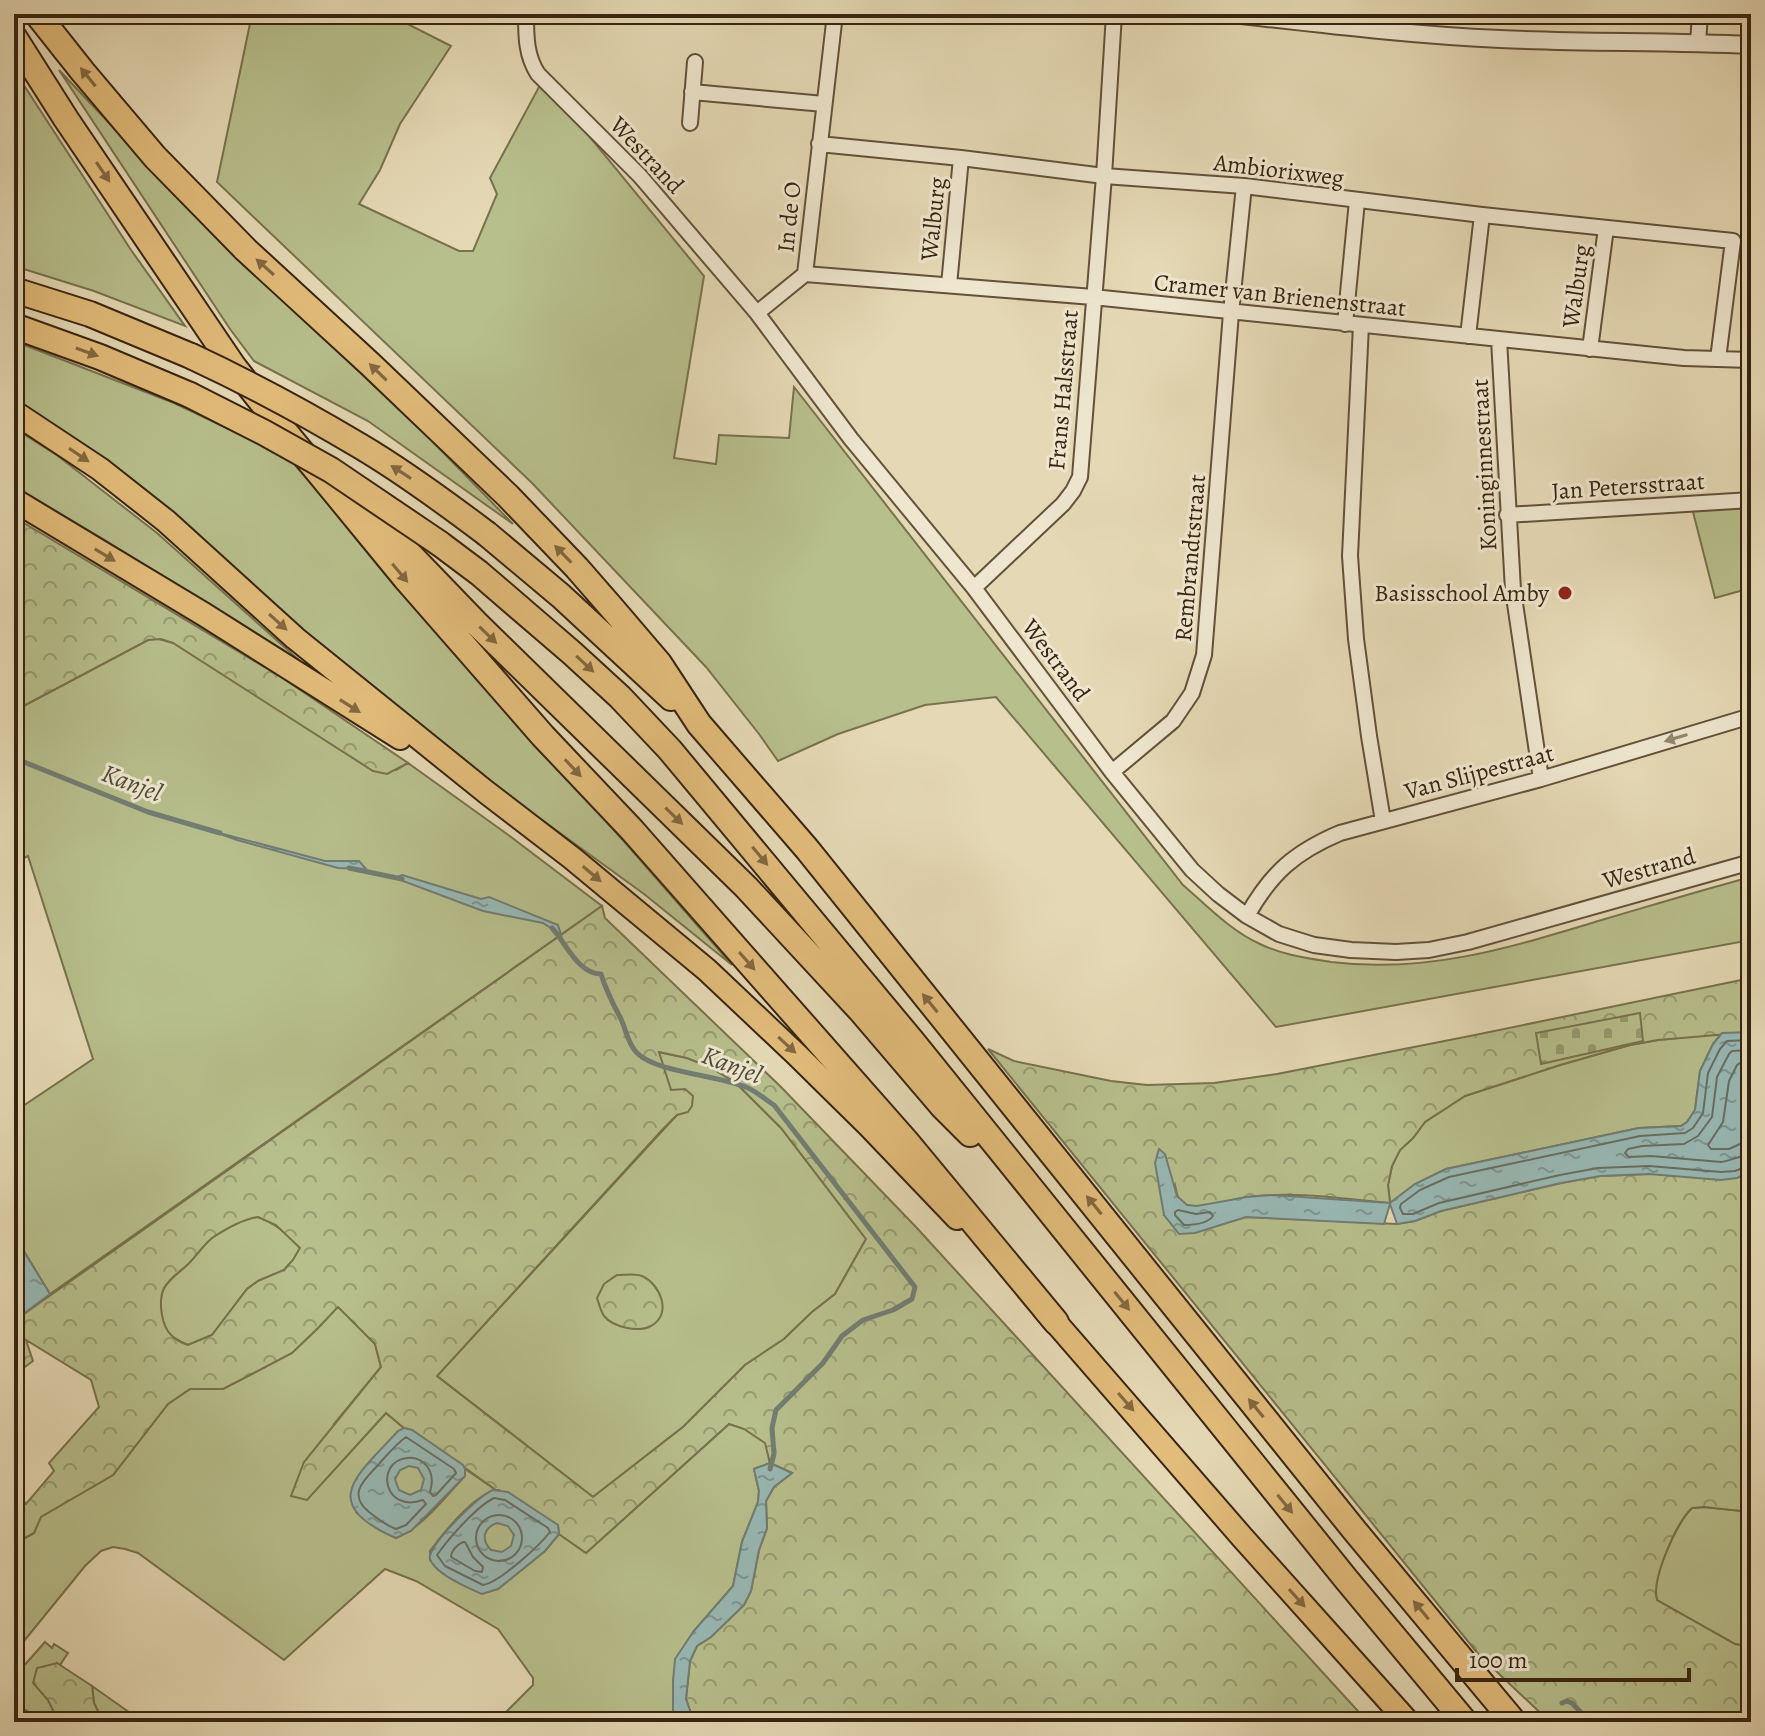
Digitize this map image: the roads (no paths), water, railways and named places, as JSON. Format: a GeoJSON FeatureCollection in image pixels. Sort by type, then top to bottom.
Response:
{"type":"FeatureCollection","features":[{"type":"Feature","properties":{"kind":"highway"},"geometry":{"type":"LineString","coordinates":[[37,14],[155,157],[246,250],[508,496],[577,568],[659,663],[699,724]]}},
{"type":"Feature","properties":{"kind":"highway"},"geometry":{"type":"LineString","coordinates":[[14,37],[234,367],[405,578],[906,1141],[1056,1322],[1242,1537],[1408,1722]]}},
{"type":"Feature","properties":{"kind":"highway"},"geometry":{"type":"LineString","coordinates":[[14,290],[90,314],[191,356],[292,406],[362,447],[487,534],[561,596],[699,724],[807,849],[1355,1531],[1513,1719]]}},
{"type":"Feature","properties":{"kind":"highway"},"geometry":{"type":"LineString","coordinates":[[14,326],[100,357],[190,395],[331,470],[439,543],[491,583],[620,697],[670,750],[913,1042],[1336,1567],[1465,1722]]}},
{"type":"Feature","properties":{"kind":"highway"},"geometry":{"type":"LineString","coordinates":[[213,334],[294,430],[429,575],[746,887],[860,1010],[942,1106],[1055,1219]]}},
{"type":"Feature","properties":{"kind":"highway"},"geometry":{"type":"LineString","coordinates":[[14,412],[100,469],[166,521],[295,638],[572,858],[707,970],[869,1126],[1056,1322]]}},
{"type":"Feature","properties":{"kind":"highway"},"geometry":{"type":"LineString","coordinates":[[14,500],[205,615],[486,792]]}},
{"type":"Feature","properties":{"kind":"street","name":"Westrand"},"geometry":{"type":"LineString","coordinates":[[526,14],[530,61],[538,74],[640,176],[757,313],[851,439],[974,588],[1112,772],[1192,870],[1247,916],[1279,934],[1314,945],[1396,952],[1429,950],[1468,942],[1751,862]]}},
{"type":"Feature","properties":{"kind":"street","name":"In de O"},"geometry":{"type":"LineString","coordinates":[[757,313],[805,274],[835,14]]}},
{"type":"Feature","properties":{"kind":"street"},"geometry":{"type":"LineString","coordinates":[[1093,297],[1114,14]]}},
{"type":"Feature","properties":{"kind":"street"},"geometry":{"type":"LineString","coordinates":[[1232,14],[1437,36],[1751,45]]}},
{"type":"Feature","properties":{"kind":"street"},"geometry":{"type":"LineString","coordinates":[[1698,43],[1700,14]]}},
{"type":"Feature","properties":{"kind":"street"},"geometry":{"type":"LineString","coordinates":[[690,123],[695,62]]}},
{"type":"Feature","properties":{"kind":"street"},"geometry":{"type":"LineString","coordinates":[[692,92],[824,104]]}},
{"type":"Feature","properties":{"kind":"street","name":"Ambiorixweg"},"geometry":{"type":"LineString","coordinates":[[819,144],[1104,176],[1244,186],[1733,241],[1718,359]]}},
{"type":"Feature","properties":{"kind":"street","name":"Walburg"},"geometry":{"type":"LineString","coordinates":[[949,285],[961,158]]}},
{"type":"Feature","properties":{"kind":"street"},"geometry":{"type":"LineString","coordinates":[[1231,313],[1244,186]]}},
{"type":"Feature","properties":{"kind":"street"},"geometry":{"type":"LineString","coordinates":[[1345,324],[1357,201]]}},
{"type":"Feature","properties":{"kind":"street"},"geometry":{"type":"LineString","coordinates":[[1468,336],[1482,215]]}},
{"type":"Feature","properties":{"kind":"street","name":"Walburg"},"geometry":{"type":"LineString","coordinates":[[1590,349],[1606,228]]}},
{"type":"Feature","properties":{"kind":"street","name":"Cramer van Brienenstraat"},"geometry":{"type":"LineString","coordinates":[[805,274],[1093,297],[1684,358],[1751,360]]}},
{"type":"Feature","properties":{"kind":"street","name":"Frans Halsstraat"},"geometry":{"type":"LineString","coordinates":[[974,588],[1063,504],[1080,477],[1093,297]]}},
{"type":"Feature","properties":{"kind":"street","name":"Rembrandtstraat"},"geometry":{"type":"LineString","coordinates":[[1112,772],[1173,721],[1192,693],[1204,655],[1231,313]]}},
{"type":"Feature","properties":{"kind":"street"},"geometry":{"type":"LineString","coordinates":[[1361,325],[1350,556],[1356,639],[1383,821]]}},
{"type":"Feature","properties":{"kind":"street","name":"Koninginnestraat"},"geometry":{"type":"LineString","coordinates":[[1499,339],[1513,590],[1541,779]]}},
{"type":"Feature","properties":{"kind":"street","name":"Jan Petersstraat"},"geometry":{"type":"LineString","coordinates":[[1507,515],[1751,500]]}},
{"type":"Feature","properties":{"kind":"street","name":"Van Slijpestraat"},"geometry":{"type":"LineString","coordinates":[[1247,916],[1259,893],[1278,871],[1297,855],[1340,833],[1541,779],[1751,716]]}},
{"type":"Feature","properties":{"kind":"water"},"geometry":{"type":"Polygon","coordinates":[[[212,831],[325,861],[359,861],[366,869],[338,868],[212,831]]]}},
{"type":"Feature","properties":{"kind":"water"},"geometry":{"type":"Polygon","coordinates":[[[402,875],[481,899],[489,897],[558,925],[561,935],[543,923],[483,911],[395,878],[402,875]]]}},
{"type":"Feature","properties":{"kind":"water"},"geometry":{"type":"Polygon","coordinates":[[[1751,1032],[1751,1171],[1737,1178],[1721,1180],[1649,1174],[1600,1176],[1441,1211],[1397,1224],[1390,1204],[1384,1224],[1246,1217],[1195,1233],[1179,1234],[1164,1215],[1155,1163],[1159,1149],[1165,1154],[1177,1196],[1187,1205],[1272,1195],[1390,1203],[1415,1184],[1446,1169],[1639,1128],[1681,1126],[1695,1110],[1700,1071],[1713,1044],[1722,1033],[1751,1032]]]}},
{"type":"Feature","properties":{"kind":"water"},"geometry":{"type":"Polygon","coordinates":[[[14,1235],[50,1294],[14,1321],[14,1235]]]}},
{"type":"Feature","properties":{"kind":"water"},"geometry":{"type":"Polygon","coordinates":[[[404,1428],[412,1430],[463,1465],[465,1476],[411,1531],[396,1538],[371,1525],[357,1513],[351,1500],[352,1488],[359,1475],[404,1428]],[[409,1466],[400,1470],[395,1479],[399,1490],[410,1495],[421,1490],[424,1479],[418,1468],[409,1466]]]}},
{"type":"Feature","properties":{"kind":"water"},"geometry":{"type":"Polygon","coordinates":[[[770,1463],[792,1473],[774,1487],[766,1501],[767,1528],[751,1591],[744,1605],[711,1637],[697,1646],[690,1661],[686,1699],[694,1722],[673,1722],[675,1659],[693,1632],[733,1586],[742,1542],[758,1502],[754,1469],[770,1463]]]}},
{"type":"Feature","properties":{"kind":"water"},"geometry":{"type":"Polygon","coordinates":[[[493,1490],[508,1492],[558,1525],[559,1534],[545,1551],[498,1589],[482,1594],[445,1575],[430,1559],[445,1533],[493,1490]],[[497,1523],[486,1531],[486,1542],[491,1550],[502,1552],[511,1546],[514,1535],[508,1526],[497,1523]]]}},
{"type":"Feature","properties":{"kind":"waterway","name":"Kanjel"},"geometry":{"type":"LineString","coordinates":[[14,758],[148,812],[220,833]]}},
{"type":"Feature","properties":{"kind":"waterway","name":"Kanjel"},"geometry":{"type":"LineString","coordinates":[[349,868],[402,879]]}},
{"type":"Feature","properties":{"kind":"waterway","name":"Kanjel"},"geometry":{"type":"LineString","coordinates":[[552,928],[579,963],[593,973],[601,974],[637,1053],[659,1065],[748,1088],[774,1105],[915,1287],[912,1299],[893,1310],[863,1320],[842,1336],[823,1363],[776,1410],[772,1428],[774,1454],[770,1469]]}},
{"type":"Feature","properties":{"kind":"waterway"},"geometry":{"type":"LineString","coordinates":[[1562,1703],[1572,1703],[1590,1722]]}},
{"type":"Feature","properties":{"kind":"place","name":"Basisschool Amby"},"geometry":{"type":"Point","coordinates":[1565,593]}}]}
